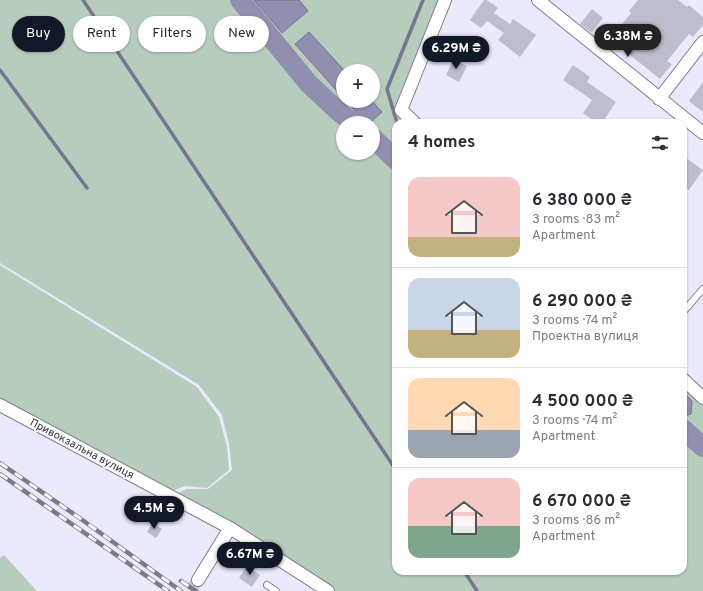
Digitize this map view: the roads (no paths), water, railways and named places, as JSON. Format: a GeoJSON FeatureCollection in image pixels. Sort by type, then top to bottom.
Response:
{"type":"FeatureCollection","features":[{"type":"Feature","properties":{"kind":"street"},"geometry":{"type":"LineString","coordinates":[[411,119],[401,110],[445,0]]}},
{"type":"Feature","properties":{"kind":"street"},"geometry":{"type":"LineString","coordinates":[[538,0],[685,119]]}},
{"type":"Feature","properties":{"kind":"street"},"geometry":{"type":"LineString","coordinates":[[659,99],[703,42]]}},
{"type":"Feature","properties":{"kind":"street"},"geometry":{"type":"LineString","coordinates":[[687,121],[703,133]]}},
{"type":"Feature","properties":{"kind":"street"},"geometry":{"type":"LineString","coordinates":[[687,383],[703,398]]}},
{"type":"Feature","properties":{"kind":"street","name":"Привокзальна вулиця"},"geometry":{"type":"LineString","coordinates":[[0,405],[230,528],[328,591]]}},
{"type":"Feature","properties":{"kind":"street"},"geometry":{"type":"LineString","coordinates":[[198,580],[230,528]]}},
{"type":"Feature","properties":{"kind":"lane"},"geometry":{"type":"LineString","coordinates":[[687,307],[703,289]]}},
{"type":"Feature","properties":{"kind":"lane"},"geometry":{"type":"LineString","coordinates":[[267,585],[276,591]]}},
{"type":"Feature","properties":{"kind":"water"},"geometry":{"type":"Polygon","coordinates":[[[254,0],[299,0],[308,11],[282,33],[254,0]]]}},
{"type":"Feature","properties":{"kind":"water"},"geometry":{"type":"Polygon","coordinates":[[[309,32],[339,64],[336,64],[336,90],[295,44],[309,32]]]}},
{"type":"Feature","properties":{"kind":"water"},"geometry":{"type":"Polygon","coordinates":[[[352,108],[378,108],[382,112],[378,116],[360,116],[352,108]]]}},
{"type":"Feature","properties":{"kind":"water"},"geometry":{"type":"Polygon","coordinates":[[[687,396],[692,401],[691,414],[687,415],[687,396]]]}},
{"type":"Feature","properties":{"kind":"waterway"},"geometry":{"type":"LineString","coordinates":[[83,0],[392,464]]}},
{"type":"Feature","properties":{"kind":"waterway"},"geometry":{"type":"LineString","coordinates":[[240,0],[309,84],[344,116]]}},
{"type":"Feature","properties":{"kind":"waterway"},"geometry":{"type":"LineString","coordinates":[[396,119],[387,89],[423,0]]}},
{"type":"Feature","properties":{"kind":"waterway"},"geometry":{"type":"LineString","coordinates":[[0,70],[87,188]]}},
{"type":"Feature","properties":{"kind":"waterway"},"geometry":{"type":"LineString","coordinates":[[380,145],[392,156]]}},
{"type":"Feature","properties":{"kind":"waterway"},"geometry":{"type":"LineString","coordinates":[[687,433],[703,447]]}},
{"type":"Feature","properties":{"kind":"waterway"},"geometry":{"type":"LineString","coordinates":[[467,575],[477,591]]}},
{"type":"Feature","properties":{"kind":"tunnel"},"geometry":{"type":"LineString","coordinates":[[190,591],[198,580]]}},
{"type":"Feature","properties":{"kind":"railway"},"geometry":{"type":"LineString","coordinates":[[0,463],[181,591]]}},
{"type":"Feature","properties":{"kind":"railway"},"geometry":{"type":"LineString","coordinates":[[0,474],[168,591]]}},
{"type":"Feature","properties":{"kind":"railway"},"geometry":{"type":"LineString","coordinates":[[181,581],[196,591]]}}]}
